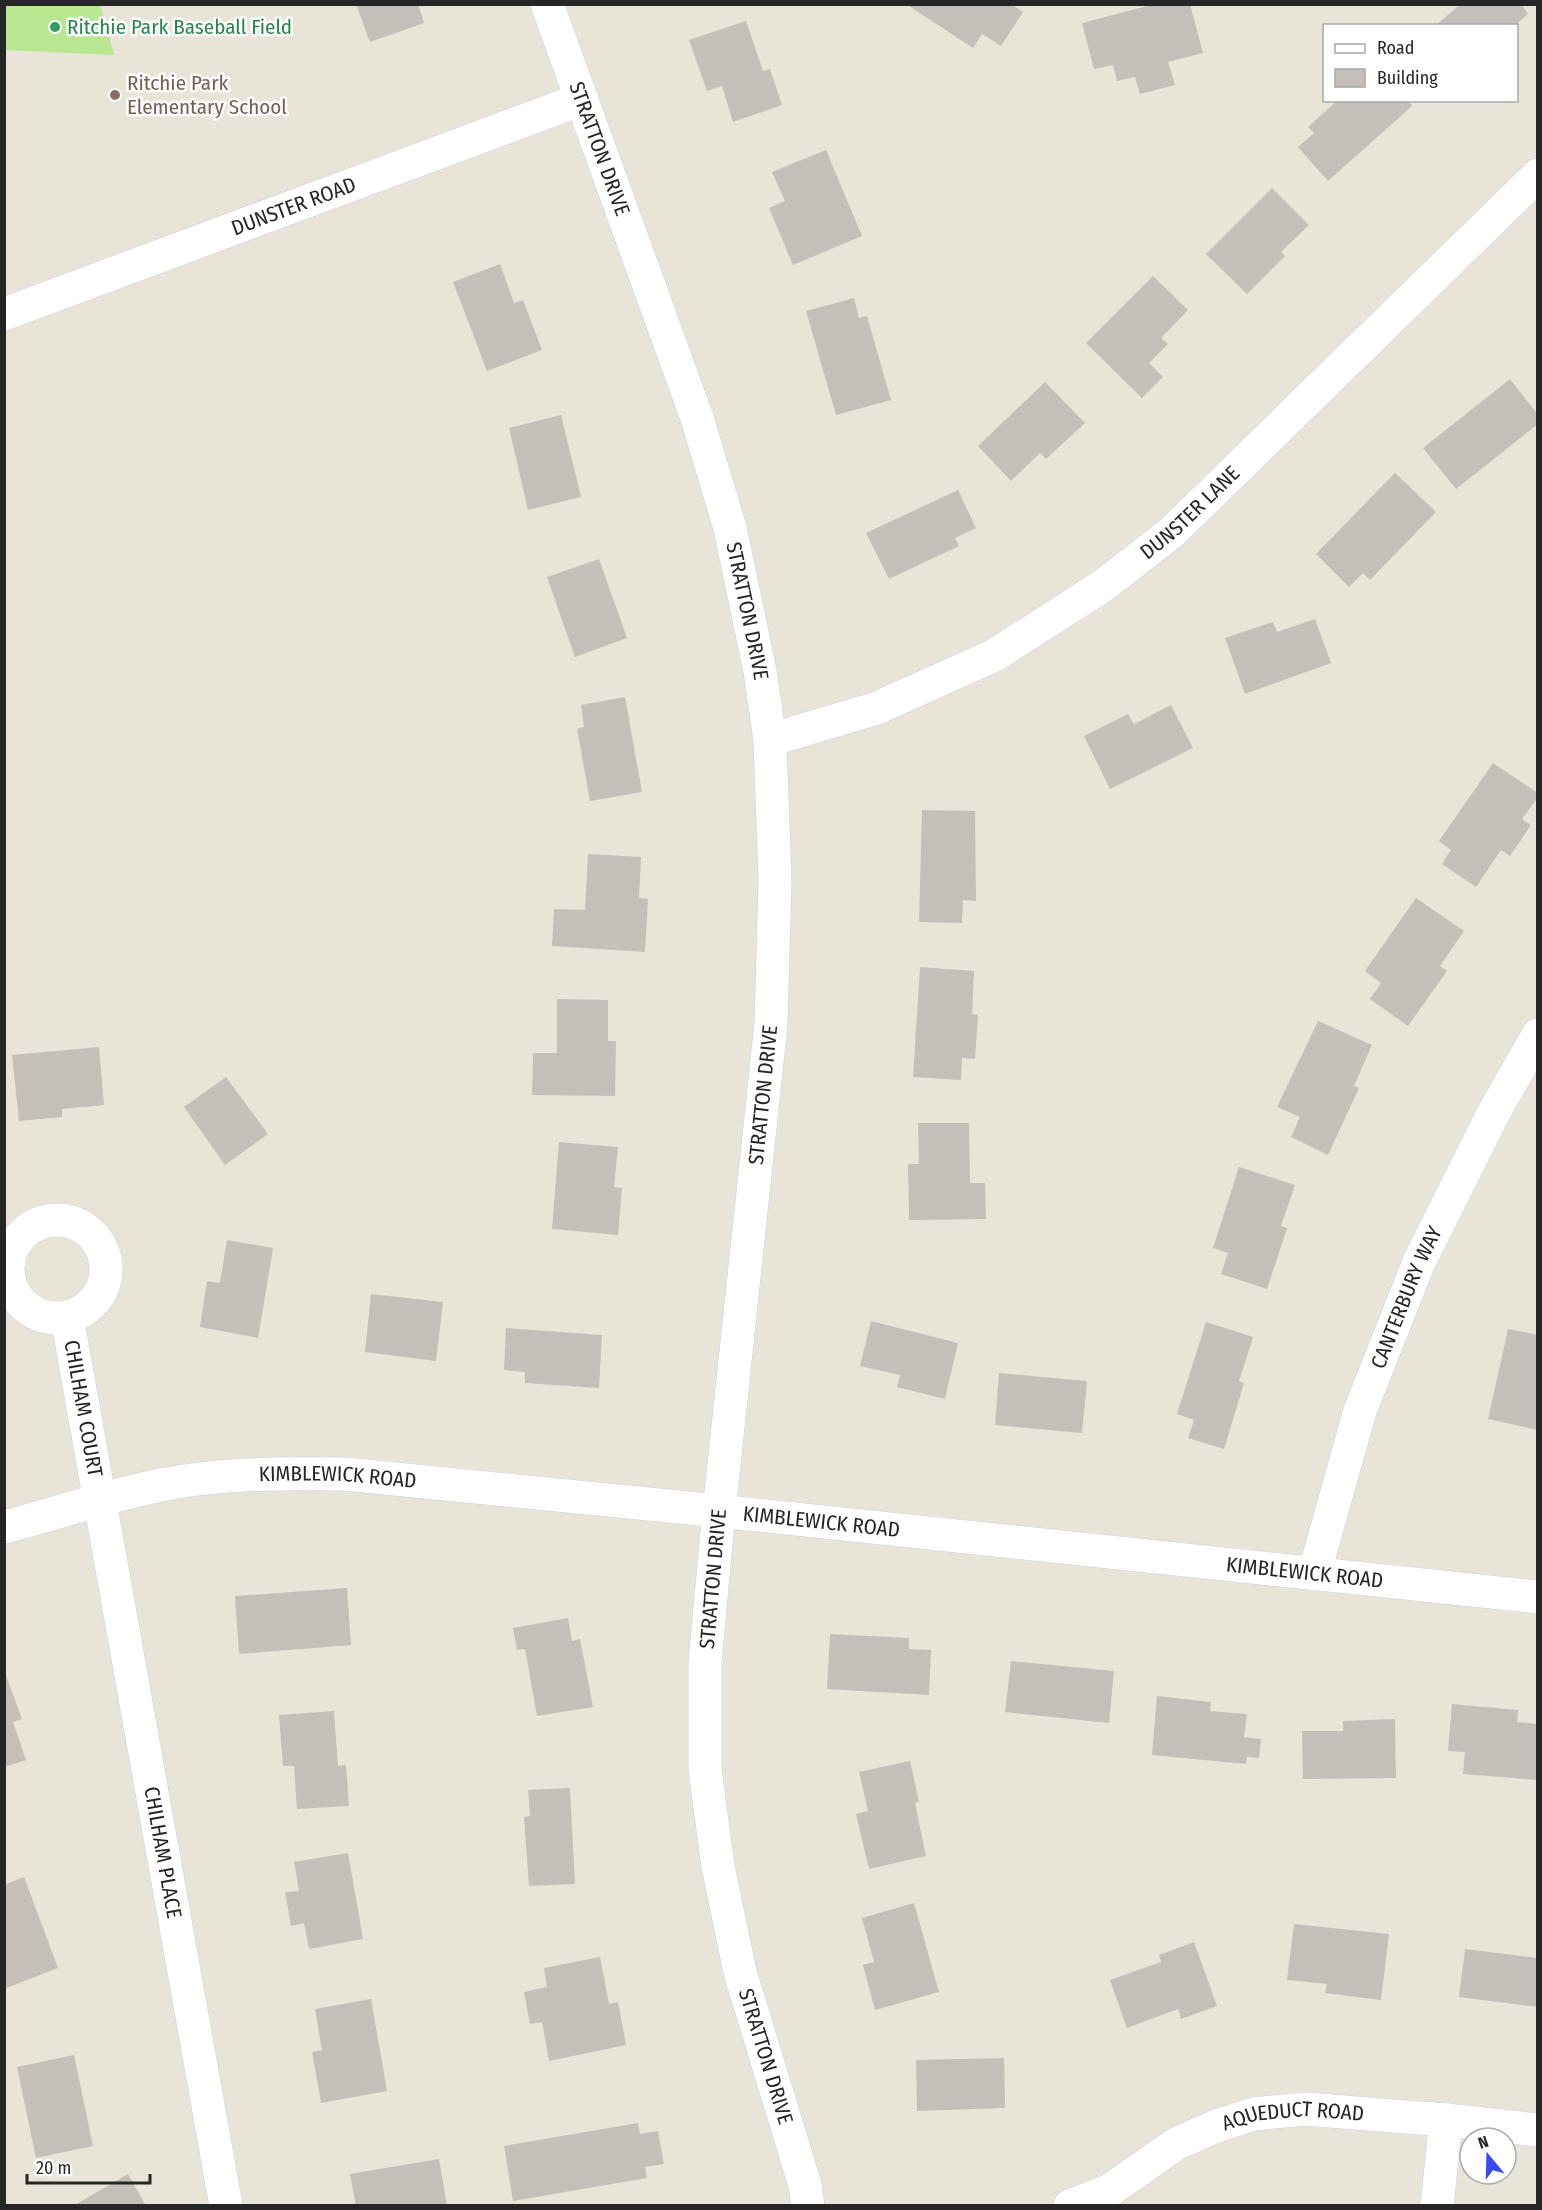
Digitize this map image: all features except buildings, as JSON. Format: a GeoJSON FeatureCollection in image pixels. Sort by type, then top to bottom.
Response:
{"type":"FeatureCollection","features":[{"type":"Feature","properties":{"kind":"street","name":"STRATTON DRIVE"},"geometry":{"type":"LineString","coordinates":[[547,4],[697,418],[727,517],[760,671],[770,740],[775,880],[771,1024],[705,1662],[706,1780],[718,1866],[740,1972],[805,2185],[808,2205]]}},
{"type":"Feature","properties":{"kind":"street","name":"DUNSTER ROAD"},"geometry":{"type":"LineString","coordinates":[[4,314],[582,99]]}},
{"type":"Feature","properties":{"kind":"street","name":"DUNSTER LANE"},"geometry":{"type":"LineString","coordinates":[[770,740],[877,708],[995,656],[1104,585],[1172,532],[1538,175]]}},
{"type":"Feature","properties":{"kind":"street","name":"CANTERBURY WAY"},"geometry":{"type":"LineString","coordinates":[[1314,1574],[1360,1412],[1419,1262],[1493,1114],[1538,1035]]}},
{"type":"Feature","properties":{"kind":"street","name":"CHILHAM COURT"},"geometry":{"type":"LineString","coordinates":[[67,1317],[99,1502]]}},
{"type":"Feature","properties":{"kind":"street","name":"KIMBLEWICK ROAD"},"geometry":{"type":"LineString","coordinates":[[4,1527],[160,1485],[220,1476],[282,1473],[345,1474],[1538,1597]]}},
{"type":"Feature","properties":{"kind":"street","name":"CHILHAM PLACE"},"geometry":{"type":"LineString","coordinates":[[99,1502],[226,2205]]}},
{"type":"Feature","properties":{"kind":"street","name":"AQUEDUCT ROAD"},"geometry":{"type":"LineString","coordinates":[[1071,2205],[1110,2190],[1176,2144],[1214,2127],[1253,2114],[1305,2109],[1538,2130]]}},
{"type":"Feature","properties":{"kind":"street"},"geometry":{"type":"LineString","coordinates":[[1437,2205],[1446,2120]]}},
{"type":"Feature","properties":{"kind":"green space","name":"Ritchie Park Baseball Field"},"geometry":{"type":"Polygon","coordinates":[[[100,4],[114,55],[5,50],[5,5],[100,4]]]}},
{"type":"Feature","properties":{"kind":"place","name":"Ritchie Park Baseball Field"},"geometry":{"type":"Point","coordinates":[55,27]}},
{"type":"Feature","properties":{"kind":"place","name":"Ritchie Park Elementary School"},"geometry":{"type":"Point","coordinates":[115,95]}}]}
